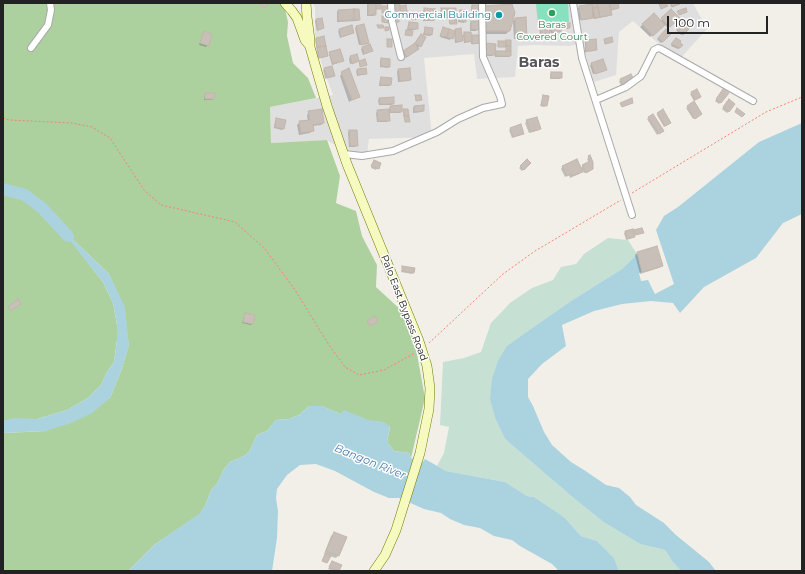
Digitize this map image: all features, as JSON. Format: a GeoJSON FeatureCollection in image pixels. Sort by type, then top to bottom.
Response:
{"type":"FeatureCollection","features":[{"type":"Feature","properties":{"kind":"main road","name":"Palo East Bypass Road"},"geometry":{"type":"LineString","coordinates":[[285,3],[290,7],[299,23],[305,40],[310,46]]}},
{"type":"Feature","properties":{"kind":"main road","name":"Palo East Bypass Road"},"geometry":{"type":"LineString","coordinates":[[306,3],[310,46],[327,106],[344,154],[422,350],[427,366],[430,388],[429,409],[420,453],[403,510],[391,542],[374,571]]}},
{"type":"Feature","properties":{"kind":"street"},"geometry":{"type":"LineString","coordinates":[[31,48],[48,25],[51,10],[50,3]]}},
{"type":"Feature","properties":{"kind":"street"},"geometry":{"type":"LineString","coordinates":[[392,3],[392,21],[401,57]]}},
{"type":"Feature","properties":{"kind":"street"},"geometry":{"type":"LineString","coordinates":[[344,154],[362,156],[393,151],[437,132],[458,119],[483,108],[502,104],[483,57],[482,3]]}},
{"type":"Feature","properties":{"kind":"street"},"geometry":{"type":"LineString","coordinates":[[573,3],[582,58],[632,215]]}},
{"type":"Feature","properties":{"kind":"street"},"geometry":{"type":"LineString","coordinates":[[596,100],[626,87],[640,76],[654,50],[658,48],[753,101]]}},
{"type":"Feature","properties":{"kind":"path"},"geometry":{"type":"LineString","coordinates":[[3,118],[9,120],[72,123],[92,128],[110,138],[144,190],[161,205],[235,222],[265,249],[295,290],[345,367],[358,375],[384,370],[422,350],[503,274],[535,251],[766,112],[802,97]]}},
{"type":"Feature","properties":{"kind":"shaded area"},"geometry":{"type":"Polygon","coordinates":[[[313,3],[693,3],[707,29],[678,61],[633,21],[619,32],[616,75],[594,82],[582,43],[570,46],[518,46],[515,77],[477,79],[474,54],[424,58],[432,137],[369,139],[367,154],[351,155],[327,140],[271,143],[270,107],[333,95],[321,62],[315,34],[315,8],[313,3]]]}},
{"type":"Feature","properties":{"kind":"green space"},"geometry":{"type":"Polygon","coordinates":[[[3,3],[280,3],[285,9],[288,22],[287,36],[293,63],[308,78],[316,98],[270,107],[271,143],[327,140],[340,176],[336,203],[356,211],[362,236],[377,265],[376,287],[401,310],[417,354],[425,398],[411,458],[409,453],[394,451],[387,442],[390,427],[382,422],[368,421],[360,417],[340,414],[322,406],[309,406],[299,415],[289,419],[276,420],[267,431],[257,435],[249,452],[244,456],[230,462],[224,469],[217,484],[211,490],[206,504],[200,514],[154,545],[128,571],[3,571],[3,433],[45,431],[110,398],[121,371],[129,345],[116,290],[109,274],[60,227],[103,282],[113,303],[117,325],[117,340],[114,362],[101,385],[88,398],[67,410],[37,419],[14,419],[3,421],[3,3]]]}},
{"type":"Feature","properties":{"kind":"green space"},"geometry":{"type":"Polygon","coordinates":[[[568,3],[569,22],[538,24],[536,4],[568,3]]]}},
{"type":"Feature","properties":{"kind":"green space"},"geometry":{"type":"Polygon","coordinates":[[[608,238],[628,240],[637,254],[622,269],[574,299],[549,318],[496,420],[505,439],[576,500],[605,523],[640,544],[665,550],[681,571],[619,571],[614,558],[597,541],[581,536],[565,518],[534,497],[527,496],[505,482],[446,471],[437,466],[444,453],[449,427],[440,425],[443,362],[464,358],[481,352],[491,323],[510,303],[532,288],[553,280],[561,267],[576,264],[584,254],[608,238]]]}},
{"type":"Feature","properties":{"kind":"water"},"geometry":{"type":"Polygon","coordinates":[[[802,123],[802,214],[783,223],[756,258],[704,287],[680,313],[673,303],[651,301],[622,304],[594,311],[562,325],[566,346],[542,364],[528,379],[528,397],[544,432],[552,445],[571,462],[606,485],[619,488],[630,497],[636,505],[664,523],[676,535],[709,562],[716,571],[681,571],[665,550],[640,544],[605,523],[505,439],[496,420],[490,399],[492,379],[498,361],[507,346],[574,299],[622,269],[637,254],[642,272],[639,273],[641,281],[648,280],[655,294],[674,284],[656,230],[664,216],[678,207],[759,142],[802,123]]]}},
{"type":"Feature","properties":{"kind":"water"},"geometry":{"type":"Polygon","coordinates":[[[57,224],[109,274],[125,307],[129,346],[110,398],[92,413],[71,423],[45,431],[3,433],[3,421],[14,418],[37,419],[67,410],[88,398],[101,385],[114,362],[117,340],[117,325],[113,303],[103,282],[57,224]]]}},
{"type":"Feature","properties":{"kind":"water","name":"Bangon River"},"geometry":{"type":"Polygon","coordinates":[[[309,406],[322,406],[340,414],[344,410],[368,420],[382,422],[390,426],[387,442],[394,451],[409,453],[411,458],[423,462],[425,459],[446,471],[505,482],[527,496],[534,497],[565,518],[581,536],[597,541],[614,558],[619,571],[559,571],[552,564],[512,540],[494,536],[480,528],[464,525],[441,513],[424,509],[399,498],[389,498],[374,492],[335,471],[316,464],[300,465],[287,475],[277,489],[277,538],[272,571],[128,571],[154,545],[199,514],[206,504],[211,490],[217,484],[224,469],[230,462],[244,456],[249,452],[257,435],[267,431],[276,420],[289,419],[299,415],[309,406]]]}},
{"type":"Feature","properties":{"kind":"building"},"geometry":{"type":"Polygon","coordinates":[[[258,3],[268,3],[265,8],[258,3]]]}},
{"type":"Feature","properties":{"kind":"building"},"geometry":{"type":"Polygon","coordinates":[[[368,3],[376,3],[376,15],[368,15],[368,3]]]}},
{"type":"Feature","properties":{"kind":"building"},"geometry":{"type":"Polygon","coordinates":[[[376,3],[381,3],[381,9],[376,9],[376,3]]]}},
{"type":"Feature","properties":{"kind":"building"},"geometry":{"type":"Polygon","coordinates":[[[394,3],[400,3],[400,12],[395,12],[394,3]]]}},
{"type":"Feature","properties":{"kind":"building"},"geometry":{"type":"Polygon","coordinates":[[[592,3],[597,3],[598,7],[593,8],[592,3]]]}},
{"type":"Feature","properties":{"kind":"building"},"geometry":{"type":"Polygon","coordinates":[[[597,3],[609,3],[612,15],[600,17],[597,3]]]}},
{"type":"Feature","properties":{"kind":"building"},"geometry":{"type":"Polygon","coordinates":[[[610,3],[618,3],[619,8],[611,10],[610,3]]]}},
{"type":"Feature","properties":{"kind":"building"},"geometry":{"type":"Polygon","coordinates":[[[666,3],[668,6],[661,9],[659,4],[666,3]]]}},
{"type":"Feature","properties":{"kind":"building"},"geometry":{"type":"Polygon","coordinates":[[[671,3],[680,3],[680,4],[672,7],[671,3]]]}},
{"type":"Feature","properties":{"kind":"building","name":"Commercial Building"},"geometry":{"type":"Polygon","coordinates":[[[512,4],[515,13],[510,31],[484,31],[484,6],[512,4]]]}},
{"type":"Feature","properties":{"kind":"building"},"geometry":{"type":"Polygon","coordinates":[[[592,4],[593,18],[581,20],[579,6],[592,4]]]}},
{"type":"Feature","properties":{"kind":"building"},"geometry":{"type":"Polygon","coordinates":[[[406,5],[408,17],[402,18],[400,6],[406,5]]]}},
{"type":"Feature","properties":{"kind":"building"},"geometry":{"type":"Polygon","coordinates":[[[472,5],[482,5],[482,15],[472,14],[472,5]]]}},
{"type":"Feature","properties":{"kind":"building"},"geometry":{"type":"Polygon","coordinates":[[[382,6],[389,6],[389,13],[382,13],[382,6]]]}},
{"type":"Feature","properties":{"kind":"building"},"geometry":{"type":"Polygon","coordinates":[[[598,7],[600,17],[595,18],[593,8],[598,7]]]}},
{"type":"Feature","properties":{"kind":"building"},"geometry":{"type":"Polygon","coordinates":[[[424,8],[436,9],[435,20],[424,20],[424,8]]]}},
{"type":"Feature","properties":{"kind":"building"},"geometry":{"type":"Polygon","coordinates":[[[441,8],[456,8],[456,17],[442,17],[441,8]]]}},
{"type":"Feature","properties":{"kind":"building"},"geometry":{"type":"Polygon","coordinates":[[[686,8],[687,12],[679,15],[677,11],[686,8]]]}},
{"type":"Feature","properties":{"kind":"building"},"geometry":{"type":"Polygon","coordinates":[[[354,9],[359,9],[360,20],[354,20],[354,9]]]}},
{"type":"Feature","properties":{"kind":"building"},"geometry":{"type":"Polygon","coordinates":[[[354,9],[354,20],[338,21],[338,10],[354,9]]]}},
{"type":"Feature","properties":{"kind":"building"},"geometry":{"type":"Polygon","coordinates":[[[671,9],[680,18],[670,27],[661,18],[671,9]]]}},
{"type":"Feature","properties":{"kind":"building"},"geometry":{"type":"Polygon","coordinates":[[[460,10],[467,10],[466,22],[459,21],[460,10]]]}},
{"type":"Feature","properties":{"kind":"building"},"geometry":{"type":"Polygon","coordinates":[[[411,13],[419,13],[419,19],[412,20],[411,13]]]}},
{"type":"Feature","properties":{"kind":"building"},"geometry":{"type":"Polygon","coordinates":[[[654,13],[665,25],[653,36],[642,24],[654,13]]]}},
{"type":"Feature","properties":{"kind":"building"},"geometry":{"type":"Polygon","coordinates":[[[393,15],[399,15],[399,22],[394,23],[393,15]]]}},
{"type":"Feature","properties":{"kind":"building"},"geometry":{"type":"Polygon","coordinates":[[[382,16],[388,17],[388,23],[382,22],[382,16]]]}},
{"type":"Feature","properties":{"kind":"building"},"geometry":{"type":"Polygon","coordinates":[[[526,17],[527,37],[516,37],[515,18],[526,17]]]}},
{"type":"Feature","properties":{"kind":"building"},"geometry":{"type":"Polygon","coordinates":[[[322,18],[324,28],[318,30],[316,19],[322,18]]]}},
{"type":"Feature","properties":{"kind":"building"},"geometry":{"type":"Polygon","coordinates":[[[449,18],[456,18],[457,24],[450,24],[449,18]]]}},
{"type":"Feature","properties":{"kind":"building"},"geometry":{"type":"Polygon","coordinates":[[[471,21],[479,21],[479,30],[471,29],[471,21]]]}},
{"type":"Feature","properties":{"kind":"building"},"geometry":{"type":"Polygon","coordinates":[[[409,22],[418,23],[418,29],[408,29],[409,22]]]}},
{"type":"Feature","properties":{"kind":"building"},"geometry":{"type":"Polygon","coordinates":[[[683,22],[690,28],[683,35],[676,28],[683,22]]]}},
{"type":"Feature","properties":{"kind":"building"},"geometry":{"type":"Polygon","coordinates":[[[570,23],[570,28],[561,28],[561,32],[552,32],[551,24],[570,23]]]}},
{"type":"Feature","properties":{"kind":"building"},"geometry":{"type":"Polygon","coordinates":[[[364,24],[369,43],[361,45],[356,26],[364,24]]]}},
{"type":"Feature","properties":{"kind":"building"},"geometry":{"type":"Polygon","coordinates":[[[549,24],[550,33],[541,33],[540,25],[549,24]]]}},
{"type":"Feature","properties":{"kind":"building"},"geometry":{"type":"Polygon","coordinates":[[[352,25],[354,33],[341,37],[339,29],[352,25]]]}},
{"type":"Feature","properties":{"kind":"building"},"geometry":{"type":"Polygon","coordinates":[[[377,25],[383,25],[384,28],[378,28],[377,25]]]}},
{"type":"Feature","properties":{"kind":"building"},"geometry":{"type":"Polygon","coordinates":[[[385,27],[389,27],[389,30],[385,31],[385,27]]]}},
{"type":"Feature","properties":{"kind":"building"},"geometry":{"type":"Polygon","coordinates":[[[425,27],[433,28],[432,35],[424,34],[425,27]]]}},
{"type":"Feature","properties":{"kind":"building"},"geometry":{"type":"Polygon","coordinates":[[[443,27],[449,29],[447,37],[440,36],[443,27]]]}},
{"type":"Feature","properties":{"kind":"building"},"geometry":{"type":"Polygon","coordinates":[[[461,28],[463,41],[456,42],[455,29],[461,28]]]}},
{"type":"Feature","properties":{"kind":"building"},"geometry":{"type":"Polygon","coordinates":[[[449,29],[455,31],[453,39],[447,37],[449,29]]]}},
{"type":"Feature","properties":{"kind":"building"},"geometry":{"type":"Polygon","coordinates":[[[666,29],[671,34],[663,42],[658,38],[666,29]]]}},
{"type":"Feature","properties":{"kind":"building"},"geometry":{"type":"Polygon","coordinates":[[[406,30],[413,31],[412,36],[405,35],[406,30]]]}},
{"type":"Feature","properties":{"kind":"building"},"geometry":{"type":"Polygon","coordinates":[[[204,31],[212,34],[209,46],[200,43],[204,31]]]}},
{"type":"Feature","properties":{"kind":"building"},"geometry":{"type":"Polygon","coordinates":[[[464,32],[471,32],[472,41],[465,42],[464,32]]]}},
{"type":"Feature","properties":{"kind":"building"},"geometry":{"type":"Polygon","coordinates":[[[421,34],[426,37],[421,47],[415,43],[421,34]]]}},
{"type":"Feature","properties":{"kind":"building"},"geometry":{"type":"Polygon","coordinates":[[[472,35],[479,35],[480,43],[472,44],[472,35]]]}},
{"type":"Feature","properties":{"kind":"building"},"geometry":{"type":"Polygon","coordinates":[[[324,36],[326,46],[317,47],[316,38],[324,36]]]}},
{"type":"Feature","properties":{"kind":"building"},"geometry":{"type":"Polygon","coordinates":[[[612,37],[613,42],[605,44],[604,39],[612,37]]]}},
{"type":"Feature","properties":{"kind":"building"},"geometry":{"type":"Polygon","coordinates":[[[676,38],[681,41],[680,43],[683,45],[680,48],[671,44],[676,38]]]}},
{"type":"Feature","properties":{"kind":"building"},"geometry":{"type":"Polygon","coordinates":[[[387,39],[392,39],[392,47],[387,47],[387,39]]]}},
{"type":"Feature","properties":{"kind":"building"},"geometry":{"type":"Polygon","coordinates":[[[596,39],[597,50],[586,51],[586,40],[596,39]]]}},
{"type":"Feature","properties":{"kind":"building"},"geometry":{"type":"Polygon","coordinates":[[[506,40],[511,40],[511,46],[506,46],[506,40]]]}},
{"type":"Feature","properties":{"kind":"building"},"geometry":{"type":"Polygon","coordinates":[[[498,41],[506,41],[506,47],[498,47],[498,41]]]}},
{"type":"Feature","properties":{"kind":"building"},"geometry":{"type":"Polygon","coordinates":[[[415,43],[419,49],[407,57],[403,51],[415,43]]]}},
{"type":"Feature","properties":{"kind":"building"},"geometry":{"type":"Polygon","coordinates":[[[486,43],[496,44],[495,55],[485,55],[486,43]]]}},
{"type":"Feature","properties":{"kind":"building"},"geometry":{"type":"Polygon","coordinates":[[[370,44],[373,51],[364,54],[362,47],[370,44]]]}},
{"type":"Feature","properties":{"kind":"building"},"geometry":{"type":"Polygon","coordinates":[[[326,46],[328,56],[319,58],[317,47],[326,46]]]}},
{"type":"Feature","properties":{"kind":"building"},"geometry":{"type":"Polygon","coordinates":[[[506,46],[511,46],[511,51],[506,51],[506,46]]]}},
{"type":"Feature","properties":{"kind":"building"},"geometry":{"type":"Polygon","coordinates":[[[340,49],[344,61],[333,64],[329,52],[340,49]]]}},
{"type":"Feature","properties":{"kind":"building"},"geometry":{"type":"Polygon","coordinates":[[[496,51],[511,51],[511,56],[496,56],[496,51]]]}},
{"type":"Feature","properties":{"kind":"building"},"geometry":{"type":"Polygon","coordinates":[[[357,54],[359,61],[352,64],[350,56],[357,54]]]}},
{"type":"Feature","properties":{"kind":"building"},"geometry":{"type":"Polygon","coordinates":[[[381,58],[390,59],[390,67],[381,66],[381,58]]]}},
{"type":"Feature","properties":{"kind":"building"},"geometry":{"type":"Polygon","coordinates":[[[365,59],[367,65],[360,67],[359,61],[365,59]]]}},
{"type":"Feature","properties":{"kind":"building"},"geometry":{"type":"Polygon","coordinates":[[[603,59],[607,70],[595,74],[591,63],[603,59]]]}},
{"type":"Feature","properties":{"kind":"building"},"geometry":{"type":"Polygon","coordinates":[[[332,66],[335,76],[327,78],[324,68],[332,66]]]}},
{"type":"Feature","properties":{"kind":"building"},"geometry":{"type":"Polygon","coordinates":[[[349,68],[360,97],[352,100],[341,72],[349,68]]]}},
{"type":"Feature","properties":{"kind":"building"},"geometry":{"type":"Polygon","coordinates":[[[366,68],[367,74],[358,75],[357,69],[366,68]]]}},
{"type":"Feature","properties":{"kind":"building"},"geometry":{"type":"Polygon","coordinates":[[[410,68],[411,80],[400,81],[398,69],[410,68]]]}},
{"type":"Feature","properties":{"kind":"building"},"geometry":{"type":"Polygon","coordinates":[[[551,72],[562,72],[562,78],[551,78],[551,72]]]}},
{"type":"Feature","properties":{"kind":"building"},"geometry":{"type":"Polygon","coordinates":[[[631,74],[634,80],[623,85],[620,79],[631,74]]]}},
{"type":"Feature","properties":{"kind":"building"},"geometry":{"type":"Polygon","coordinates":[[[381,77],[392,78],[391,85],[380,85],[381,77]]]}},
{"type":"Feature","properties":{"kind":"building"},"geometry":{"type":"Polygon","coordinates":[[[697,89],[701,97],[695,100],[691,92],[697,89]]]}},
{"type":"Feature","properties":{"kind":"building"},"geometry":{"type":"Polygon","coordinates":[[[723,89],[729,93],[721,103],[716,99],[723,89]]]}},
{"type":"Feature","properties":{"kind":"building"},"geometry":{"type":"Polygon","coordinates":[[[205,93],[215,93],[214,99],[205,99],[205,93]]]}},
{"type":"Feature","properties":{"kind":"building"},"geometry":{"type":"Polygon","coordinates":[[[415,95],[421,95],[422,100],[416,101],[415,95]]]}},
{"type":"Feature","properties":{"kind":"building"},"geometry":{"type":"Polygon","coordinates":[[[543,95],[549,96],[547,106],[541,105],[543,95]]]}},
{"type":"Feature","properties":{"kind":"building"},"geometry":{"type":"Polygon","coordinates":[[[394,97],[394,104],[380,104],[379,98],[394,97]]]}},
{"type":"Feature","properties":{"kind":"building"},"geometry":{"type":"Polygon","coordinates":[[[632,98],[633,103],[622,107],[620,103],[632,98]]]}},
{"type":"Feature","properties":{"kind":"building"},"geometry":{"type":"Polygon","coordinates":[[[729,99],[735,104],[729,112],[723,107],[729,99]]]}},
{"type":"Feature","properties":{"kind":"building"},"geometry":{"type":"Polygon","coordinates":[[[694,101],[702,114],[695,119],[687,106],[694,101]]]}},
{"type":"Feature","properties":{"kind":"building"},"geometry":{"type":"Polygon","coordinates":[[[402,105],[402,112],[390,112],[390,106],[402,105]]]}},
{"type":"Feature","properties":{"kind":"building"},"geometry":{"type":"Polygon","coordinates":[[[424,105],[424,111],[414,112],[414,106],[424,105]]]}},
{"type":"Feature","properties":{"kind":"building"},"geometry":{"type":"Polygon","coordinates":[[[737,108],[745,114],[742,117],[735,112],[737,108]]]}},
{"type":"Feature","properties":{"kind":"building"},"geometry":{"type":"Polygon","coordinates":[[[322,109],[324,123],[313,125],[314,131],[301,133],[299,121],[310,120],[308,111],[322,109]]]}},
{"type":"Feature","properties":{"kind":"building"},"geometry":{"type":"Polygon","coordinates":[[[389,109],[390,121],[378,121],[377,110],[389,109]]]}},
{"type":"Feature","properties":{"kind":"building"},"geometry":{"type":"Polygon","coordinates":[[[403,109],[408,109],[409,116],[404,116],[403,109]]]}},
{"type":"Feature","properties":{"kind":"building"},"geometry":{"type":"Polygon","coordinates":[[[663,109],[671,123],[665,126],[657,113],[663,109]]]}},
{"type":"Feature","properties":{"kind":"building"},"geometry":{"type":"Polygon","coordinates":[[[653,114],[664,131],[659,134],[648,117],[653,114]]]}},
{"type":"Feature","properties":{"kind":"building"},"geometry":{"type":"Polygon","coordinates":[[[404,116],[409,116],[410,122],[405,122],[404,116]]]}},
{"type":"Feature","properties":{"kind":"building"},"geometry":{"type":"Polygon","coordinates":[[[537,117],[541,129],[531,132],[526,120],[537,117]]]}},
{"type":"Feature","properties":{"kind":"building"},"geometry":{"type":"Polygon","coordinates":[[[276,118],[286,120],[284,129],[275,127],[276,118]]]}},
{"type":"Feature","properties":{"kind":"building"},"geometry":{"type":"Polygon","coordinates":[[[521,124],[524,134],[513,137],[510,128],[521,124]]]}},
{"type":"Feature","properties":{"kind":"building"},"geometry":{"type":"Polygon","coordinates":[[[349,130],[357,130],[358,146],[350,146],[349,130]]]}},
{"type":"Feature","properties":{"kind":"building"},"geometry":{"type":"Polygon","coordinates":[[[590,155],[593,162],[593,169],[586,173],[582,165],[590,161],[588,156],[590,155]]]}},
{"type":"Feature","properties":{"kind":"building"},"geometry":{"type":"Polygon","coordinates":[[[527,159],[531,163],[524,170],[520,166],[527,159]]]}},
{"type":"Feature","properties":{"kind":"building"},"geometry":{"type":"Polygon","coordinates":[[[577,159],[583,172],[572,176],[571,174],[567,176],[562,166],[577,159]]]}},
{"type":"Feature","properties":{"kind":"building"},"geometry":{"type":"Polygon","coordinates":[[[374,160],[381,163],[379,169],[371,166],[374,160]]]}},
{"type":"Feature","properties":{"kind":"building"},"geometry":{"type":"Polygon","coordinates":[[[642,228],[644,233],[635,235],[633,230],[642,228]]]}},
{"type":"Feature","properties":{"kind":"building"},"geometry":{"type":"Polygon","coordinates":[[[633,229],[635,237],[627,239],[625,231],[633,229]]]}},
{"type":"Feature","properties":{"kind":"building"},"geometry":{"type":"Polygon","coordinates":[[[657,246],[663,266],[642,272],[637,252],[657,246]]]}},
{"type":"Feature","properties":{"kind":"building"},"geometry":{"type":"Polygon","coordinates":[[[402,266],[415,268],[414,273],[402,271],[402,266]]]}},
{"type":"Feature","properties":{"kind":"building"},"geometry":{"type":"Polygon","coordinates":[[[18,299],[21,304],[11,311],[8,307],[18,299]]]}},
{"type":"Feature","properties":{"kind":"building"},"geometry":{"type":"Polygon","coordinates":[[[245,313],[255,315],[253,324],[243,322],[245,313]]]}},
{"type":"Feature","properties":{"kind":"building"},"geometry":{"type":"Polygon","coordinates":[[[375,316],[378,322],[370,326],[367,321],[375,316]]]}},
{"type":"Feature","properties":{"kind":"building"},"geometry":{"type":"Polygon","coordinates":[[[334,532],[347,537],[339,556],[326,551],[334,532]]]}},
{"type":"Feature","properties":{"kind":"building"},"geometry":{"type":"Polygon","coordinates":[[[325,554],[331,556],[327,563],[322,561],[325,554]]]}},
{"type":"Feature","properties":{"kind":"building"},"geometry":{"type":"Polygon","coordinates":[[[332,561],[342,565],[339,571],[329,567],[332,561]]]}},
{"type":"Feature","properties":{"kind":"waterway"},"geometry":{"type":"LineString","coordinates":[[3,189],[25,195],[42,208],[68,236]]}},
{"type":"Feature","properties":{"kind":"place","name":"Baras Covered Court"},"geometry":{"type":"Point","coordinates":[552,13]}},
{"type":"Feature","properties":{"kind":"place","name":"Commercial Building"},"geometry":{"type":"Point","coordinates":[499,15]}},
{"type":"Feature","properties":{"kind":"district","name":"Baras"},"geometry":{"type":"Point","coordinates":[539,63]}}]}
